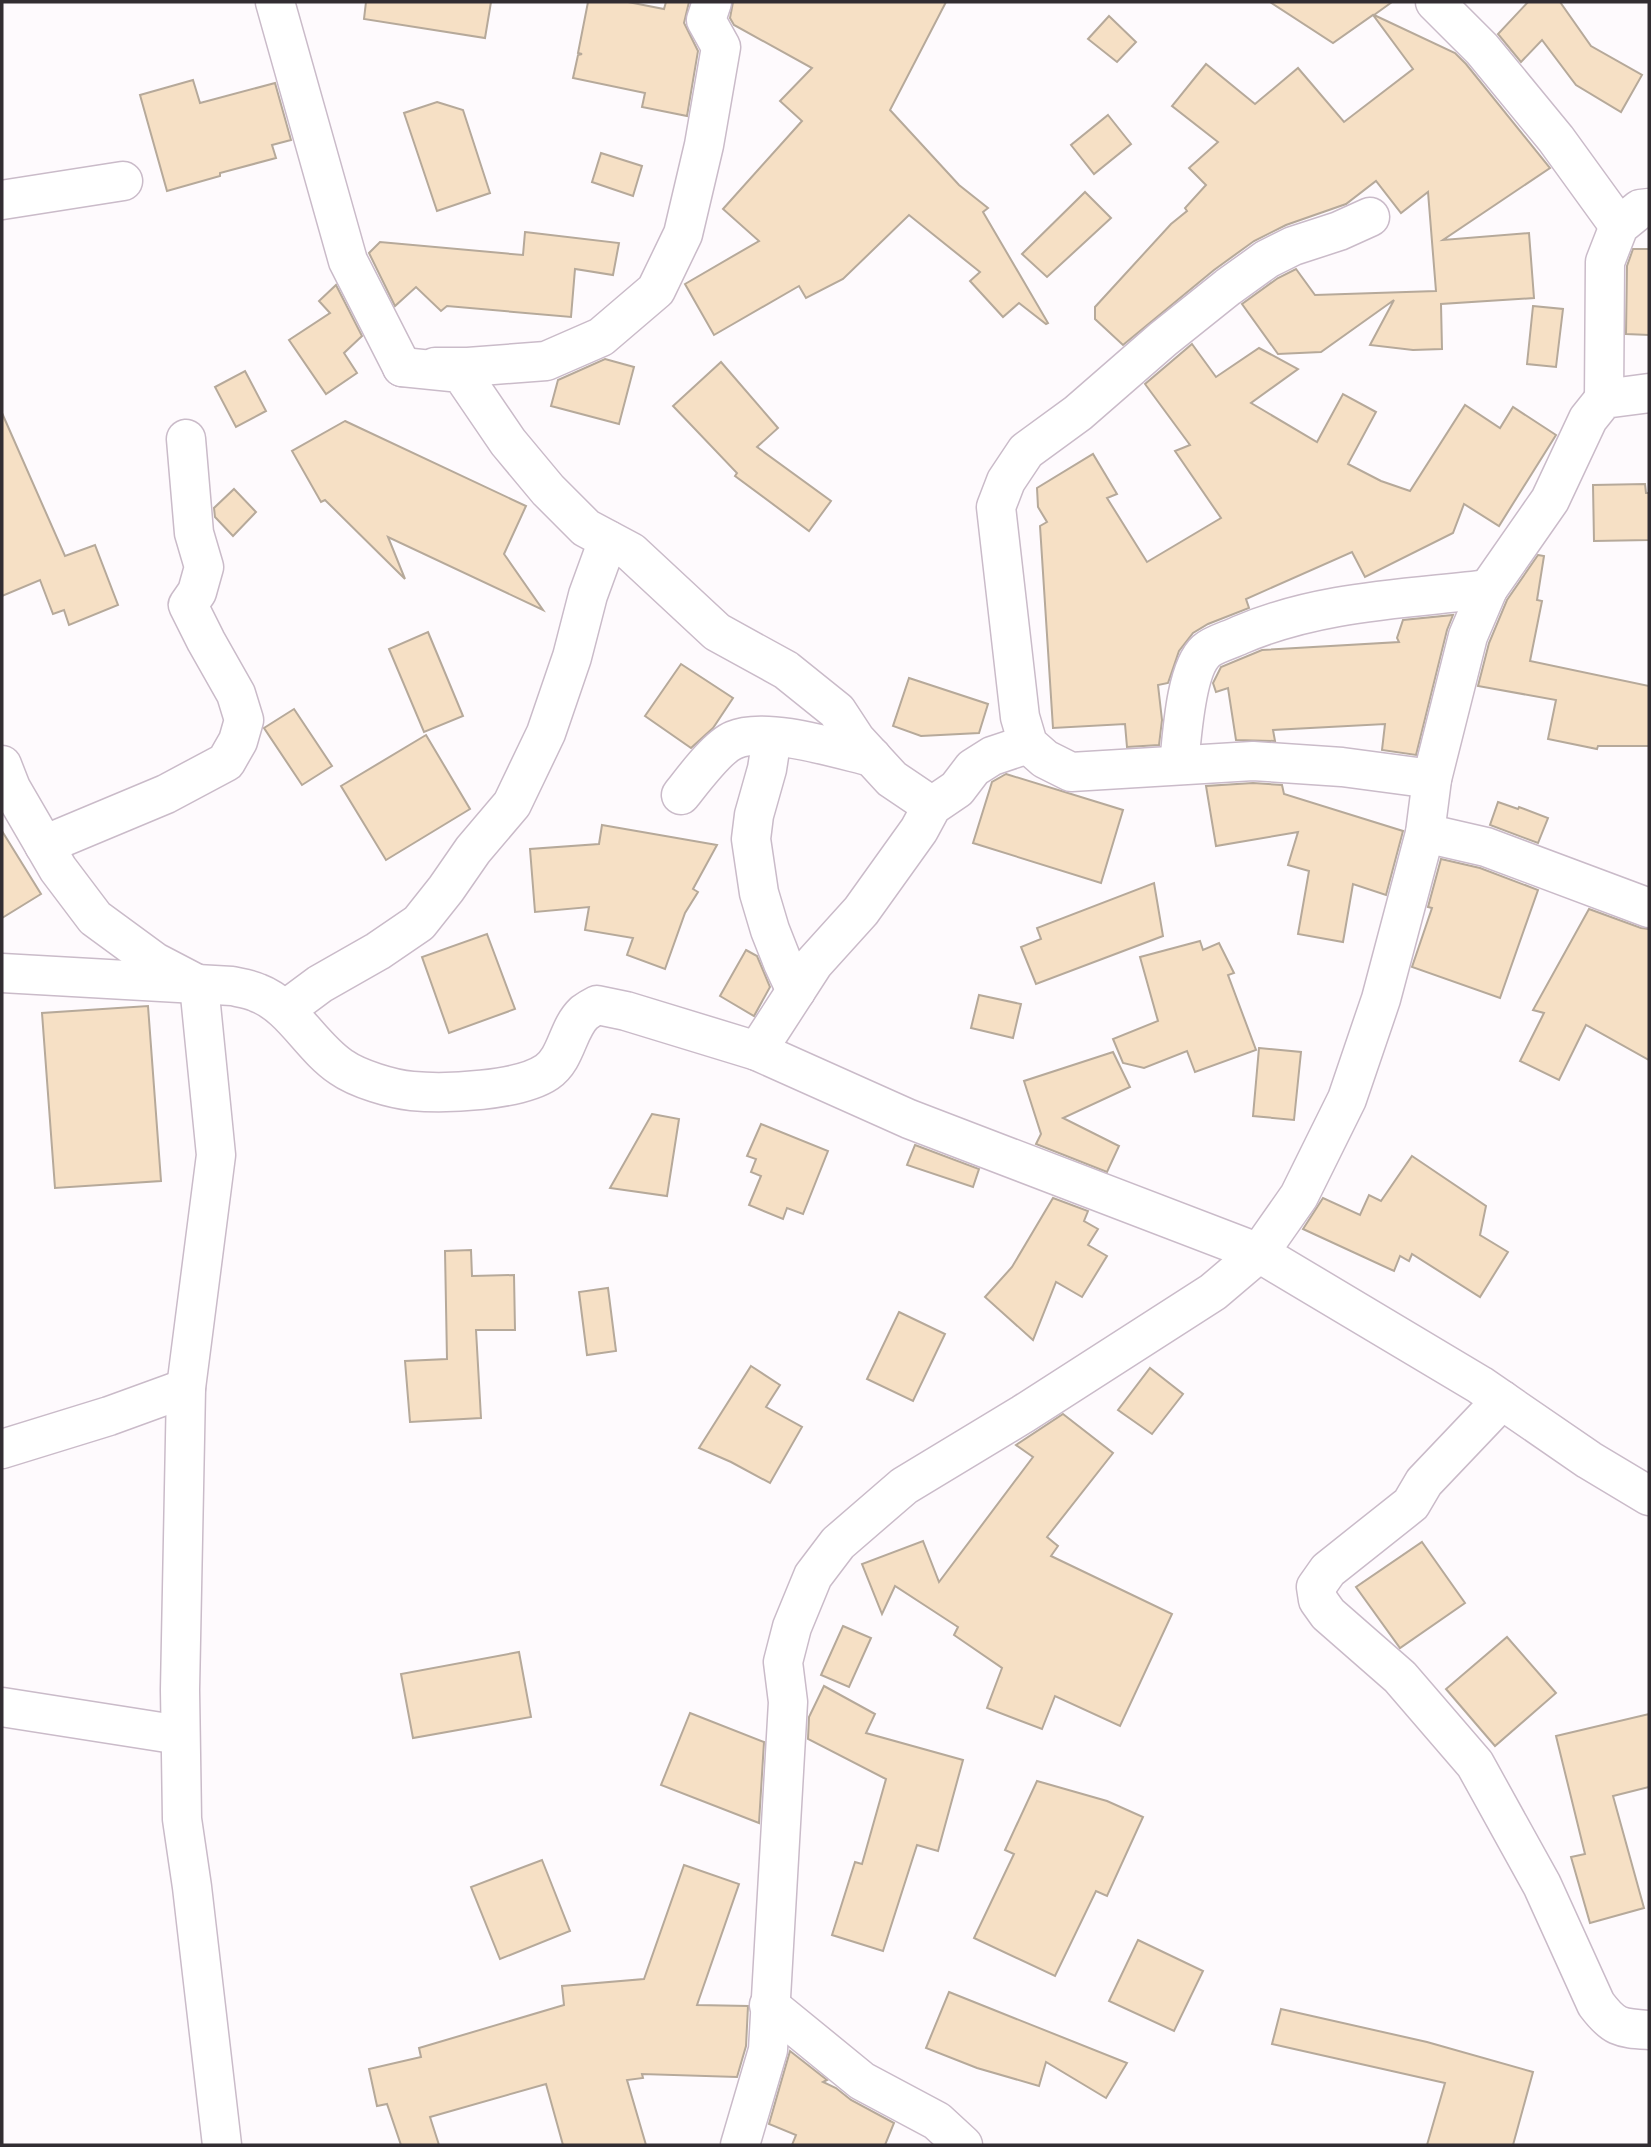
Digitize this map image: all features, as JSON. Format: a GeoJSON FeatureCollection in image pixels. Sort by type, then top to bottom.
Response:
{"type":"FeatureCollection","features":[{"type":"Feature","properties":{"kind":"street"},"geometry":{"type":"LineString","coordinates":[[275,2],[348,261],[402,367]]}},
{"type":"Feature","properties":{"kind":"street"},"geometry":{"type":"LineString","coordinates":[[402,367],[468,367],[546,361],[601,337],[656,290],[683,234],[704,145],[721,47],[706,20],[712,2]]}},
{"type":"Feature","properties":{"kind":"street"},"geometry":{"type":"LineString","coordinates":[[740,2145],[768,2050],[788,1702],[783,1662],[792,1627],[813,1576],[838,1543],[904,1486],[1023,1414],[1213,1292],[1259,1253],[1299,1196],[1347,1099],[1381,999],[1425,833],[1432,779],[1468,635],[1488,589],[1550,500],[1588,419],[1604,398],[1605,262],[1634,217],[1556,139],[1482,49],[1435,2]]}},
{"type":"Feature","properties":{"kind":"street"},"geometry":{"type":"LineString","coordinates":[[2,200],[123,181]]}},
{"type":"Feature","properties":{"kind":"street"},"geometry":{"type":"LineString","coordinates":[[1370,217],[1339,231],[1293,246],[1257,266],[1163,339],[1078,413],[1026,451],[1006,481],[996,507],[1020,717],[1028,744],[1045,760],[1071,772],[1253,761],[1342,767],[1432,779]]}},
{"type":"Feature","properties":{"kind":"street"},"geometry":{"type":"LineString","coordinates":[[402,367],[461,373],[508,442],[548,490],[586,528],[631,552],[717,632],[786,670],[837,712],[856,740],[891,779],[932,806]]}},
{"type":"Feature","properties":{"kind":"street"},"geometry":{"type":"LineString","coordinates":[[1604,398],[1649,393]]}},
{"type":"Feature","properties":{"kind":"street"},"geometry":{"type":"LineString","coordinates":[[44,845],[166,794],[226,762],[238,741],[244,720],[236,694],[205,641],[188,605],[197,592],[204,567],[194,533],[186,439]]}},
{"type":"Feature","properties":{"kind":"street"},"geometry":{"type":"LineString","coordinates":[[285,1010],[320,984],[378,951],[419,923],[473,850],[512,804],[547,733],[572,657],[588,595],[608,540]]}},
{"type":"Feature","properties":{"kind":"street"},"geometry":{"type":"LineString","coordinates":[[1179,765],[1191,681],[1206,651],[1254,629],[1307,613],[1362,602],[1488,589]]}},
{"type":"Feature","properties":{"kind":"street"},"geometry":{"type":"LineString","coordinates":[[681,794],[711,759],[733,740],[760,735],[792,738],[872,757]]}},
{"type":"Feature","properties":{"kind":"street"},"geometry":{"type":"LineString","coordinates":[[772,737],[751,839],[759,893],[782,963],[796,991]]}},
{"type":"Feature","properties":{"kind":"street"},"geometry":{"type":"LineString","coordinates":[[757,1051],[814,963],[861,911],[919,830],[932,806],[957,789],[974,768],[992,756],[1028,744]]}},
{"type":"Feature","properties":{"kind":"street"},"geometry":{"type":"LineString","coordinates":[[2,765],[10,788],[58,869],[95,918],[155,962],[199,985]]}},
{"type":"Feature","properties":{"kind":"street"},"geometry":{"type":"LineString","coordinates":[[1425,833],[1486,847],[1649,908]]}},
{"type":"Feature","properties":{"kind":"street"},"geometry":{"type":"LineString","coordinates":[[2,973],[232,986],[260,993],[285,1010],[309,1039],[342,1068],[373,1082],[410,1091],[465,1090],[514,1085],[548,1071],[560,1057],[583,1014],[597,1005],[626,1011],[757,1051],[909,1119],[1259,1253],[1502,1399],[1589,1460],[1649,1496]]}},
{"type":"Feature","properties":{"kind":"street"},"geometry":{"type":"LineString","coordinates":[[199,985],[216,1155],[186,1388],[180,1735],[182,1819],[222,2145]]}},
{"type":"Feature","properties":{"kind":"street"},"geometry":{"type":"LineString","coordinates":[[2,1449],[109,1416],[186,1388]]}},
{"type":"Feature","properties":{"kind":"street"},"geometry":{"type":"LineString","coordinates":[[1502,1399],[1424,1482],[1411,1504],[1328,1570],[1316,1587],[1318,1600],[1328,1614],[1400,1677],[1475,1764],[1542,1885],[1596,2004],[1606,2018],[1621,2028],[1649,2031]]}},
{"type":"Feature","properties":{"kind":"street"},"geometry":{"type":"LineString","coordinates":[[2,1707],[180,1735]]}},
{"type":"Feature","properties":{"kind":"street"},"geometry":{"type":"LineString","coordinates":[[769,2005],[862,2081],[937,2121],[963,2145]]}},
{"type":"Feature","properties":{"kind":"building"},"geometry":{"type":"Polygon","coordinates":[[[366,2],[491,2],[485,38],[364,19],[366,2]]]}},
{"type":"Feature","properties":{"kind":"building"},"geometry":{"type":"Polygon","coordinates":[[[588,2],[628,2],[664,9],[666,2],[689,2],[684,23],[698,51],[687,116],[642,107],[645,93],[573,78],[578,55],[582,54],[578,53],[588,2]]]}},
{"type":"Feature","properties":{"kind":"building"},"geometry":{"type":"Polygon","coordinates":[[[733,2],[946,2],[890,110],[959,185],[988,208],[983,212],[1048,323],[1019,303],[1003,317],[970,281],[980,272],[909,215],[843,279],[806,298],[799,286],[714,335],[685,284],[759,241],[723,209],[802,121],[780,101],[812,68],[734,25],[730,18],[733,2]]]}},
{"type":"Feature","properties":{"kind":"building"},"geometry":{"type":"Polygon","coordinates":[[[1270,2],[1392,2],[1374,15],[1455,53],[1466,64],[1550,168],[1443,240],[1529,233],[1534,298],[1441,304],[1442,349],[1413,350],[1370,345],[1394,300],[1321,352],[1278,354],[1242,304],[1278,278],[1296,269],[1315,295],[1436,291],[1428,192],[1401,213],[1376,181],[1346,204],[1286,225],[1254,241],[1214,270],[1123,345],[1095,319],[1095,307],[1171,224],[1187,211],[1185,208],[1206,185],[1189,168],[1218,142],[1172,106],[1206,64],[1255,104],[1298,68],[1344,122],[1413,69],[1373,15],[1333,43],[1270,2]]]}},
{"type":"Feature","properties":{"kind":"building"},"geometry":{"type":"Polygon","coordinates":[[[1528,2],[1560,2],[1591,46],[1642,75],[1621,112],[1576,85],[1542,40],[1521,62],[1498,34],[1528,2]]]}},
{"type":"Feature","properties":{"kind":"building"},"geometry":{"type":"Polygon","coordinates":[[[1109,16],[1136,42],[1117,62],[1088,39],[1109,16]]]}},
{"type":"Feature","properties":{"kind":"building"},"geometry":{"type":"Polygon","coordinates":[[[193,80],[200,103],[275,83],[291,140],[272,145],[276,158],[167,191],[140,95],[193,80]]]}},
{"type":"Feature","properties":{"kind":"building"},"geometry":{"type":"Polygon","coordinates":[[[437,102],[463,110],[490,193],[437,211],[404,113],[437,102]]]}},
{"type":"Feature","properties":{"kind":"building"},"geometry":{"type":"Polygon","coordinates":[[[1108,115],[1131,144],[1094,174],[1071,145],[1108,115]]]}},
{"type":"Feature","properties":{"kind":"building"},"geometry":{"type":"Polygon","coordinates":[[[601,153],[642,166],[633,196],[592,182],[601,153]]]}},
{"type":"Feature","properties":{"kind":"building"},"geometry":{"type":"Polygon","coordinates":[[[1085,192],[1111,218],[1047,277],[1022,254],[1085,192]]]}},
{"type":"Feature","properties":{"kind":"building"},"geometry":{"type":"Polygon","coordinates":[[[525,232],[619,243],[613,275],[575,269],[571,317],[447,306],[441,311],[416,287],[395,306],[369,253],[380,242],[523,255],[525,232]]]}},
{"type":"Feature","properties":{"kind":"building"},"geometry":{"type":"Polygon","coordinates":[[[1633,249],[1649,249],[1649,335],[1626,334],[1627,266],[1633,249]]]}},
{"type":"Feature","properties":{"kind":"building"},"geometry":{"type":"Polygon","coordinates":[[[336,285],[362,336],[344,353],[357,373],[326,394],[289,340],[330,313],[319,301],[336,285]]]}},
{"type":"Feature","properties":{"kind":"building"},"geometry":{"type":"Polygon","coordinates":[[[1533,306],[1563,309],[1556,367],[1527,364],[1533,306]]]}},
{"type":"Feature","properties":{"kind":"building"},"geometry":{"type":"Polygon","coordinates":[[[1192,344],[1216,377],[1259,348],[1298,369],[1251,403],[1317,442],[1343,394],[1376,412],[1348,464],[1381,481],[1410,491],[1465,405],[1500,428],[1513,407],[1556,435],[1499,526],[1464,504],[1453,533],[1365,577],[1352,552],[1246,599],[1249,608],[1208,624],[1193,633],[1179,651],[1168,683],[1158,685],[1162,720],[1159,745],[1127,747],[1125,724],[1053,728],[1040,526],[1047,522],[1038,507],[1037,488],[1093,454],[1117,494],[1107,498],[1147,562],[1221,518],[1175,451],[1190,445],[1145,384],[1192,344]]]}},
{"type":"Feature","properties":{"kind":"building"},"geometry":{"type":"Polygon","coordinates":[[[605,359],[634,367],[619,424],[551,406],[558,380],[605,359]]]}},
{"type":"Feature","properties":{"kind":"building"},"geometry":{"type":"Polygon","coordinates":[[[721,362],[778,428],[757,447],[831,501],[809,531],[735,476],[737,473],[673,406],[721,362]]]}},
{"type":"Feature","properties":{"kind":"building"},"geometry":{"type":"Polygon","coordinates":[[[245,371],[266,411],[236,427],[215,387],[245,371]]]}},
{"type":"Feature","properties":{"kind":"building"},"geometry":{"type":"Polygon","coordinates":[[[2,413],[65,556],[95,545],[118,605],[69,625],[64,610],[53,614],[40,580],[2,596],[2,413]]]}},
{"type":"Feature","properties":{"kind":"building"},"geometry":{"type":"Polygon","coordinates":[[[345,421],[526,506],[504,554],[543,610],[388,537],[405,579],[325,500],[321,502],[292,451],[345,421]]]}},
{"type":"Feature","properties":{"kind":"building"},"geometry":{"type":"Polygon","coordinates":[[[1645,484],[1646,493],[1649,493],[1649,540],[1594,541],[1593,485],[1645,484]]]}},
{"type":"Feature","properties":{"kind":"building"},"geometry":{"type":"Polygon","coordinates":[[[234,489],[256,512],[233,536],[215,517],[214,508],[234,489]]]}},
{"type":"Feature","properties":{"kind":"building"},"geometry":{"type":"Polygon","coordinates":[[[1538,555],[1544,556],[1537,600],[1542,601],[1530,661],[1649,686],[1649,746],[1598,746],[1597,749],[1548,739],[1556,700],[1478,686],[1489,643],[1507,600],[1538,555]]]}},
{"type":"Feature","properties":{"kind":"building"},"geometry":{"type":"Polygon","coordinates":[[[1453,615],[1416,755],[1382,750],[1385,724],[1273,730],[1275,741],[1236,740],[1228,688],[1216,692],[1213,683],[1221,667],[1262,650],[1399,642],[1397,638],[1403,620],[1453,615]]]}},
{"type":"Feature","properties":{"kind":"building"},"geometry":{"type":"Polygon","coordinates":[[[428,632],[463,716],[424,732],[389,649],[428,632]]]}},
{"type":"Feature","properties":{"kind":"building"},"geometry":{"type":"Polygon","coordinates":[[[681,664],[733,698],[713,728],[691,748],[645,716],[681,664]]]}},
{"type":"Feature","properties":{"kind":"building"},"geometry":{"type":"Polygon","coordinates":[[[909,678],[988,704],[979,733],[921,736],[893,726],[909,678]]]}},
{"type":"Feature","properties":{"kind":"building"},"geometry":{"type":"Polygon","coordinates":[[[294,709],[332,766],[302,785],[264,728],[294,709]]]}},
{"type":"Feature","properties":{"kind":"building"},"geometry":{"type":"Polygon","coordinates":[[[426,735],[470,809],[386,860],[341,786],[426,735]]]}},
{"type":"Feature","properties":{"kind":"building"},"geometry":{"type":"Polygon","coordinates":[[[1006,774],[1123,810],[1101,883],[973,843],[992,782],[1006,774]]]}},
{"type":"Feature","properties":{"kind":"building"},"geometry":{"type":"Polygon","coordinates":[[[1253,783],[1282,785],[1284,794],[1403,831],[1386,895],[1353,884],[1343,942],[1298,934],[1309,871],[1288,865],[1298,832],[1216,846],[1206,786],[1253,783]]]}},
{"type":"Feature","properties":{"kind":"building"},"geometry":{"type":"Polygon","coordinates":[[[1498,802],[1548,818],[1538,843],[1490,825],[1498,802]]]}},
{"type":"Feature","properties":{"kind":"building"},"geometry":{"type":"Polygon","coordinates":[[[602,825],[717,845],[693,889],[698,892],[685,913],[665,969],[627,955],[633,938],[585,930],[589,907],[535,912],[530,849],[599,844],[602,825]]]}},
{"type":"Feature","properties":{"kind":"building"},"geometry":{"type":"Polygon","coordinates":[[[2,831],[41,894],[2,918],[2,831]]]}},
{"type":"Feature","properties":{"kind":"building"},"geometry":{"type":"Polygon","coordinates":[[[1441,859],[1480,868],[1538,890],[1500,998],[1412,967],[1432,908],[1428,907],[1441,859]]]}},
{"type":"Feature","properties":{"kind":"building"},"geometry":{"type":"Polygon","coordinates":[[[1154,883],[1163,936],[1036,984],[1021,947],[1041,939],[1037,928],[1154,883]]]}},
{"type":"Feature","properties":{"kind":"building"},"geometry":{"type":"Polygon","coordinates":[[[1589,909],[1649,929],[1649,1060],[1586,1025],[1559,1080],[1520,1061],[1544,1013],[1533,1010],[1589,909]]]}},
{"type":"Feature","properties":{"kind":"building"},"geometry":{"type":"Polygon","coordinates":[[[487,934],[515,1009],[449,1033],[422,957],[487,934]]]}},
{"type":"Feature","properties":{"kind":"building"},"geometry":{"type":"Polygon","coordinates":[[[1200,941],[1203,950],[1219,943],[1234,973],[1228,975],[1256,1050],[1195,1072],[1187,1051],[1144,1068],[1123,1063],[1113,1039],[1158,1021],[1140,957],[1200,941]]]}},
{"type":"Feature","properties":{"kind":"building"},"geometry":{"type":"Polygon","coordinates":[[[746,950],[757,956],[770,987],[754,1016],[720,996],[746,950]]]}},
{"type":"Feature","properties":{"kind":"building"},"geometry":{"type":"Polygon","coordinates":[[[979,995],[1021,1004],[1013,1038],[971,1028],[979,995]]]}},
{"type":"Feature","properties":{"kind":"building"},"geometry":{"type":"Polygon","coordinates":[[[148,1006],[161,1181],[55,1188],[42,1013],[148,1006]]]}},
{"type":"Feature","properties":{"kind":"building"},"geometry":{"type":"Polygon","coordinates":[[[1259,1048],[1301,1052],[1294,1120],[1253,1116],[1259,1048]]]}},
{"type":"Feature","properties":{"kind":"building"},"geometry":{"type":"Polygon","coordinates":[[[1113,1052],[1130,1087],[1063,1118],[1119,1146],[1107,1172],[1036,1144],[1041,1134],[1024,1081],[1113,1052]]]}},
{"type":"Feature","properties":{"kind":"building"},"geometry":{"type":"Polygon","coordinates":[[[652,1114],[679,1119],[667,1196],[610,1188],[652,1114]]]}},
{"type":"Feature","properties":{"kind":"building"},"geometry":{"type":"Polygon","coordinates":[[[761,1124],[828,1151],[803,1214],[787,1208],[783,1219],[749,1205],[761,1176],[751,1172],[756,1159],[747,1156],[761,1124]]]}},
{"type":"Feature","properties":{"kind":"building"},"geometry":{"type":"Polygon","coordinates":[[[915,1145],[979,1169],[973,1187],[907,1165],[915,1145]]]}},
{"type":"Feature","properties":{"kind":"building"},"geometry":{"type":"Polygon","coordinates":[[[1412,1156],[1486,1206],[1480,1235],[1508,1252],[1480,1297],[1412,1254],[1409,1261],[1400,1256],[1394,1271],[1303,1229],[1323,1198],[1360,1215],[1369,1195],[1381,1201],[1412,1156]]]}},
{"type":"Feature","properties":{"kind":"building"},"geometry":{"type":"Polygon","coordinates":[[[1053,1198],[1088,1211],[1084,1221],[1098,1229],[1088,1245],[1107,1256],[1082,1297],[1056,1282],[1033,1340],[985,1297],[1012,1267],[1053,1198]]]}},
{"type":"Feature","properties":{"kind":"building"},"geometry":{"type":"Polygon","coordinates":[[[471,1250],[472,1276],[514,1275],[515,1330],[476,1330],[481,1418],[410,1422],[405,1361],[447,1359],[445,1251],[471,1250]]]}},
{"type":"Feature","properties":{"kind":"building"},"geometry":{"type":"Polygon","coordinates":[[[608,1288],[616,1351],[587,1355],[579,1292],[608,1288]]]}},
{"type":"Feature","properties":{"kind":"building"},"geometry":{"type":"Polygon","coordinates":[[[899,1312],[945,1334],[913,1401],[867,1379],[899,1312]]]}},
{"type":"Feature","properties":{"kind":"building"},"geometry":{"type":"Polygon","coordinates":[[[751,1366],[780,1385],[766,1407],[802,1427],[770,1483],[699,1448],[751,1366]]]}},
{"type":"Feature","properties":{"kind":"building"},"geometry":{"type":"Polygon","coordinates":[[[1150,1368],[1183,1394],[1152,1434],[1118,1410],[1150,1368]]]}},
{"type":"Feature","properties":{"kind":"building"},"geometry":{"type":"Polygon","coordinates":[[[1063,1414],[1113,1453],[1047,1537],[1058,1546],[1051,1556],[1172,1614],[1120,1726],[1055,1696],[1042,1729],[987,1708],[1002,1668],[954,1635],[958,1627],[895,1586],[882,1614],[862,1564],[923,1541],[939,1582],[1033,1457],[1016,1445],[1063,1414]]]}},
{"type":"Feature","properties":{"kind":"building"},"geometry":{"type":"Polygon","coordinates":[[[1422,1542],[1465,1603],[1400,1648],[1356,1587],[1422,1542]]]}},
{"type":"Feature","properties":{"kind":"building"},"geometry":{"type":"Polygon","coordinates":[[[843,1626],[871,1638],[849,1687],[821,1675],[843,1626]]]}},
{"type":"Feature","properties":{"kind":"building"},"geometry":{"type":"Polygon","coordinates":[[[1507,1637],[1556,1693],[1495,1746],[1446,1689],[1507,1637]]]}},
{"type":"Feature","properties":{"kind":"building"},"geometry":{"type":"Polygon","coordinates":[[[519,1652],[531,1717],[413,1738],[401,1674],[519,1652]]]}},
{"type":"Feature","properties":{"kind":"building"},"geometry":{"type":"Polygon","coordinates":[[[824,1686],[875,1714],[866,1733],[963,1760],[938,1851],[917,1845],[883,1951],[832,1935],[855,1862],[862,1864],[886,1779],[808,1739],[809,1717],[824,1686]]]}},
{"type":"Feature","properties":{"kind":"building"},"geometry":{"type":"Polygon","coordinates":[[[690,1713],[764,1742],[759,1823],[661,1785],[690,1713]]]}},
{"type":"Feature","properties":{"kind":"building"},"geometry":{"type":"Polygon","coordinates":[[[1649,1714],[1649,1787],[1613,1796],[1644,1908],[1590,1923],[1571,1857],[1585,1854],[1556,1736],[1649,1714]]]}},
{"type":"Feature","properties":{"kind":"building"},"geometry":{"type":"Polygon","coordinates":[[[1037,1781],[1107,1801],[1143,1817],[1107,1896],[1096,1891],[1055,1976],[974,1938],[1014,1854],[1005,1850],[1037,1781]]]}},
{"type":"Feature","properties":{"kind":"building"},"geometry":{"type":"Polygon","coordinates":[[[542,1860],[570,1931],[500,1959],[471,1887],[542,1860]]]}},
{"type":"Feature","properties":{"kind":"building"},"geometry":{"type":"Polygon","coordinates":[[[684,1865],[739,1884],[697,2005],[748,2006],[746,2046],[737,2077],[642,2074],[643,2078],[627,2080],[646,2145],[563,2145],[546,2084],[430,2117],[439,2145],[401,2145],[387,2104],[377,2106],[369,2069],[421,2057],[419,2048],[564,2005],[562,1986],[644,1979],[684,1865]]]}},
{"type":"Feature","properties":{"kind":"building"},"geometry":{"type":"Polygon","coordinates":[[[1138,1940],[1203,1971],[1174,2031],[1109,2001],[1138,1940]]]}},
{"type":"Feature","properties":{"kind":"building"},"geometry":{"type":"Polygon","coordinates":[[[949,1992],[1127,2063],[1106,2098],[1046,2062],[1039,2086],[977,2068],[926,2048],[949,1992]]]}},
{"type":"Feature","properties":{"kind":"building"},"geometry":{"type":"Polygon","coordinates":[[[1281,2009],[1427,2042],[1533,2072],[1513,2145],[1427,2145],[1445,2083],[1272,2044],[1281,2009]]]}},
{"type":"Feature","properties":{"kind":"building"},"geometry":{"type":"Polygon","coordinates":[[[790,2051],[827,2080],[823,2082],[894,2123],[885,2145],[792,2145],[796,2135],[769,2124],[790,2051]]]}}]}
